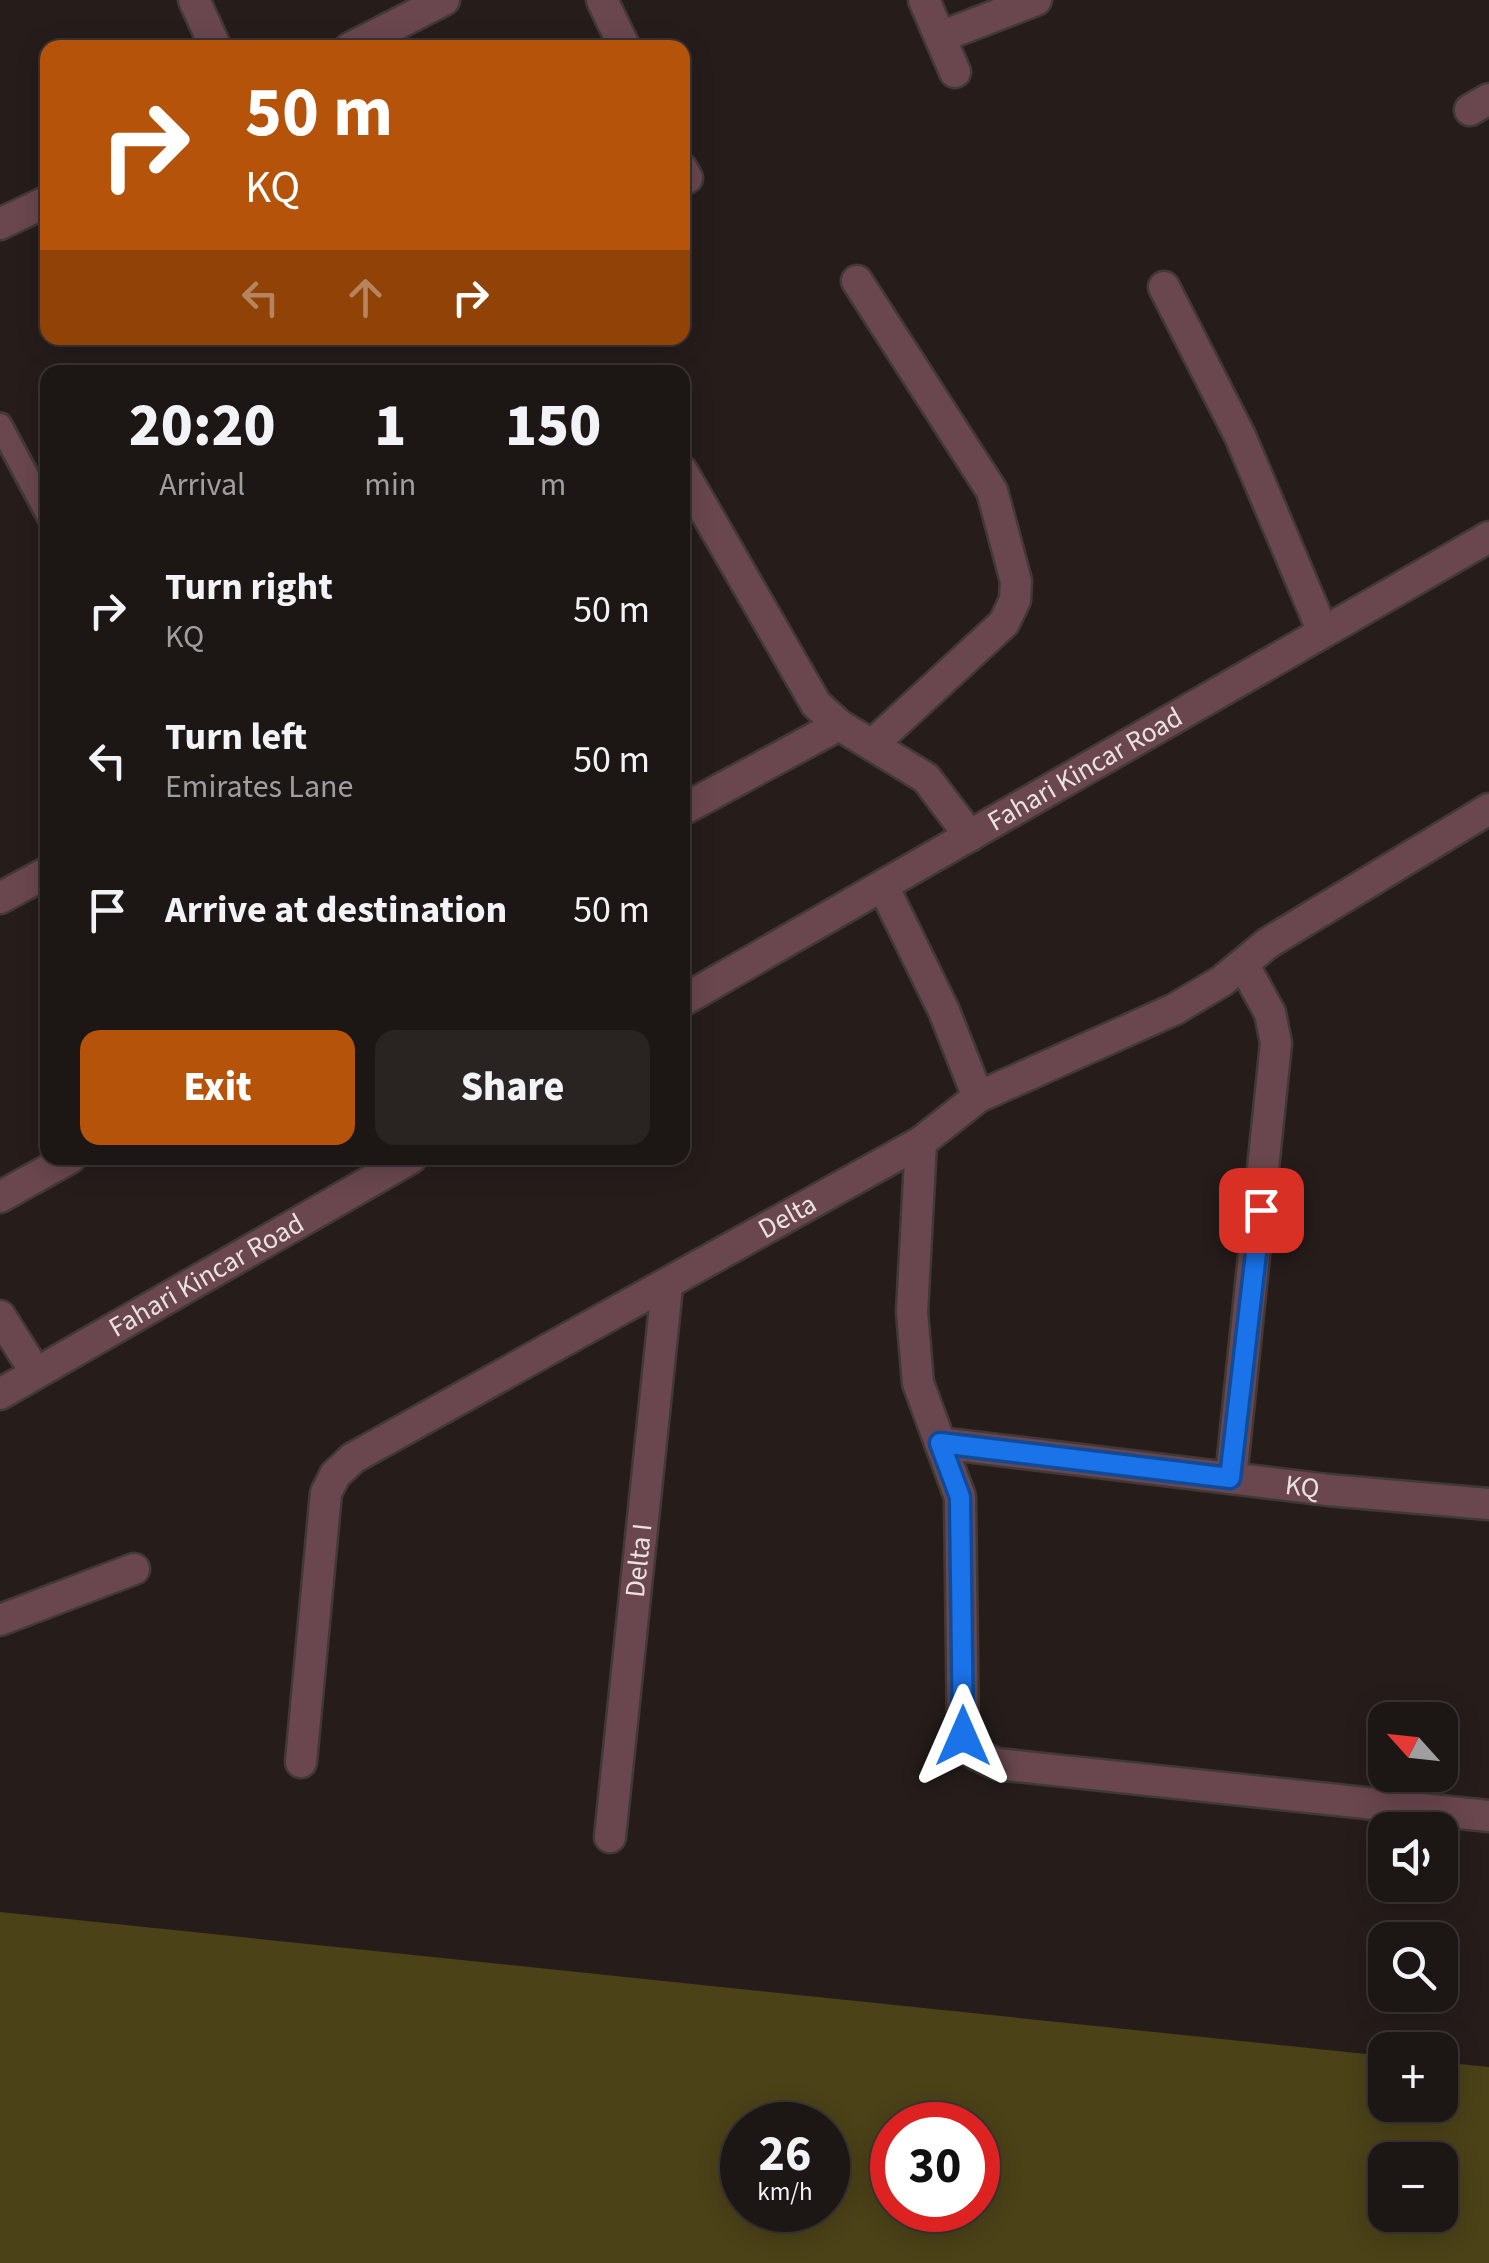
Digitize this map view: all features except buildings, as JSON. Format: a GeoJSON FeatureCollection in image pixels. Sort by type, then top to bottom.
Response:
{"type":"FeatureCollection","features":[{"type":"Feature","properties":{"kind":"street"},"geometry":{"type":"LineString","coordinates":[[194,0],[212,40]]}},
{"type":"Feature","properties":{"kind":"street"},"geometry":{"type":"LineString","coordinates":[[366,40],[444,0]]}},
{"type":"Feature","properties":{"kind":"street"},"geometry":{"type":"LineString","coordinates":[[602,0],[621,40]]}},
{"type":"Feature","properties":{"kind":"street"},"geometry":{"type":"LineString","coordinates":[[924,0],[955,72]]}},
{"type":"Feature","properties":{"kind":"street"},"geometry":{"type":"LineString","coordinates":[[940,37],[1036,0]]}},
{"type":"Feature","properties":{"kind":"street"},"geometry":{"type":"LineString","coordinates":[[0,224],[40,204]]}},
{"type":"Feature","properties":{"kind":"street"},"geometry":{"type":"LineString","coordinates":[[857,280],[992,491],[1016,581],[1015,600],[1004,624],[872,744]]}},
{"type":"Feature","properties":{"kind":"street"},"geometry":{"type":"LineString","coordinates":[[1164,286],[1240,436],[1323,632]]}},
{"type":"Feature","properties":{"kind":"street"},"geometry":{"type":"LineString","coordinates":[[690,485],[816,704],[839,724],[926,778],[970,836]]}},
{"type":"Feature","properties":{"kind":"street","name":"Fahari Kincar Road"},"geometry":{"type":"LineString","coordinates":[[690,997],[1489,537]]}},
{"type":"Feature","properties":{"kind":"street"},"geometry":{"type":"LineString","coordinates":[[690,806],[839,724]]}},
{"type":"Feature","properties":{"kind":"street","name":"Delta"},"geometry":{"type":"LineString","coordinates":[[301,1762],[326,1492],[334,1475],[354,1458],[921,1142],[978,1096],[1174,1009],[1222,981],[1268,943],[1489,810]]}},
{"type":"Feature","properties":{"kind":"street"},"geometry":{"type":"LineString","coordinates":[[0,898],[40,876]]}},
{"type":"Feature","properties":{"kind":"street"},"geometry":{"type":"LineString","coordinates":[[883,886],[944,1011],[978,1096]]}},
{"type":"Feature","properties":{"kind":"street"},"geometry":{"type":"LineString","coordinates":[[1230,1478],[1276,1043],[1270,1012],[1243,964]]}},
{"type":"Feature","properties":{"kind":"street"},"geometry":{"type":"LineString","coordinates":[[921,1142],[912,1312],[918,1384],[960,1497],[963,1736],[974,1754],[998,1764],[1489,1816]]}},
{"type":"Feature","properties":{"kind":"street"},"geometry":{"type":"LineString","coordinates":[[0,1196],[57,1165]]}},
{"type":"Feature","properties":{"kind":"street","name":"Fahari Kincar Road"},"geometry":{"type":"LineString","coordinates":[[0,1394],[400,1165]]}},
{"type":"Feature","properties":{"kind":"street","name":"Delta I"},"geometry":{"type":"LineString","coordinates":[[610,1838],[667,1286]]}},
{"type":"Feature","properties":{"kind":"street"},"geometry":{"type":"LineString","coordinates":[[0,1316],[36,1374]]}},
{"type":"Feature","properties":{"kind":"street","name":"KQ"},"geometry":{"type":"LineString","coordinates":[[940,1443],[1489,1504]]}},
{"type":"Feature","properties":{"kind":"street"},"geometry":{"type":"LineString","coordinates":[[0,1620],[134,1569]]}},
{"type":"Feature","properties":{"kind":"lane"},"geometry":{"type":"LineString","coordinates":[[0,425],[40,501]]}},
{"type":"Feature","properties":{"kind":"shaded area"},"geometry":{"type":"Polygon","coordinates":[[[0,1912],[1368,2054],[1368,2122],[1458,2122],[1458,2064],[1489,2067],[1489,2263],[0,2263],[0,1912]]]}},
{"type":"Feature","properties":{"kind":"route"},"geometry":{"type":"LineString","coordinates":[[963,1736],[960,1497],[940,1443],[1230,1478],[1261,1210]]}}]}
